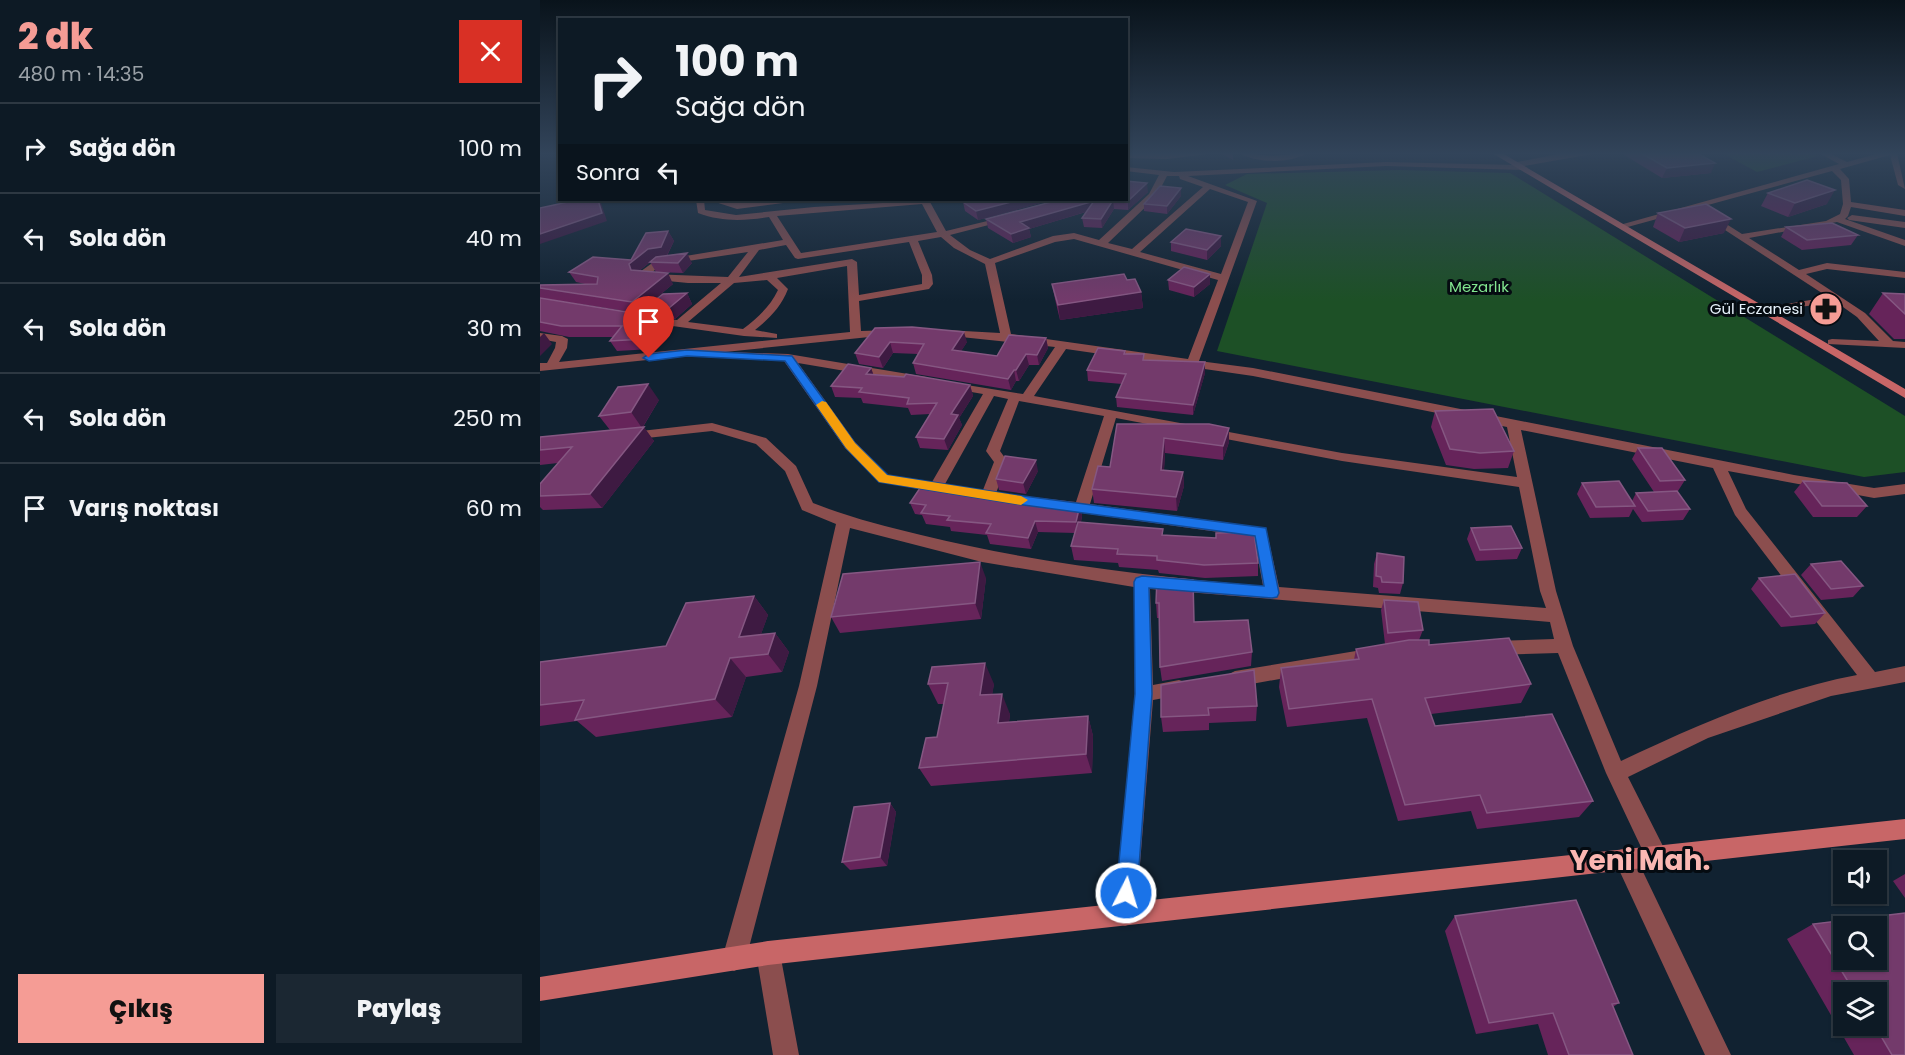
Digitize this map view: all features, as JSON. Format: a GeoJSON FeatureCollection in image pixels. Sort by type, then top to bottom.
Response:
{"type":"FeatureCollection","features":[{"type":"Feature","properties":{"kind":"main road"},"geometry":{"type":"LineString","coordinates":[[1585,202],[1905,382]]}},
{"type":"Feature","properties":{"kind":"main road"},"geometry":{"type":"LineString","coordinates":[[1624,225],[1905,394]]}},
{"type":"Feature","properties":{"kind":"main road"},"geometry":{"type":"LineString","coordinates":[[540,989],[768,953],[1905,829]]}},
{"type":"Feature","properties":{"kind":"street"},"geometry":{"type":"LineString","coordinates":[[700,202],[701,211],[712,216],[729,218],[869,208],[909,202]]}},
{"type":"Feature","properties":{"kind":"street"},"geometry":{"type":"LineString","coordinates":[[722,202],[737,206],[766,202]]}},
{"type":"Feature","properties":{"kind":"street"},"geometry":{"type":"LineString","coordinates":[[926,202],[933,222],[960,251],[990,262],[1063,237],[1074,236],[1224,278]]}},
{"type":"Feature","properties":{"kind":"street"},"geometry":{"type":"LineString","coordinates":[[1102,243],[1145,202]]}},
{"type":"Feature","properties":{"kind":"street"},"geometry":{"type":"LineString","coordinates":[[1133,253],[1191,202]]}},
{"type":"Feature","properties":{"kind":"street"},"geometry":{"type":"LineString","coordinates":[[1192,363],[1253,202]]}},
{"type":"Feature","properties":{"kind":"street"},"geometry":{"type":"LineString","coordinates":[[1624,225],[1711,202]]}},
{"type":"Feature","properties":{"kind":"street"},"geometry":{"type":"LineString","coordinates":[[1840,218],[1847,204],[1905,213]]}},
{"type":"Feature","properties":{"kind":"street"},"geometry":{"type":"LineString","coordinates":[[1694,207],[1861,315],[1889,344]]}},
{"type":"Feature","properties":{"kind":"street"},"geometry":{"type":"LineString","coordinates":[[771,214],[798,256],[944,234],[1017,215]]}},
{"type":"Feature","properties":{"kind":"street"},"geometry":{"type":"LineString","coordinates":[[1840,218],[1905,243]]}},
{"type":"Feature","properties":{"kind":"street"},"geometry":{"type":"LineString","coordinates":[[1741,237],[1840,218],[1905,225]]}},
{"type":"Feature","properties":{"kind":"street"},"geometry":{"type":"LineString","coordinates":[[853,299],[925,287],[928,284],[927,275],[912,238]]}},
{"type":"Feature","properties":{"kind":"street"},"geometry":{"type":"LineString","coordinates":[[789,242],[658,263],[641,276],[688,280],[731,280],[852,262],[856,334]]}},
{"type":"Feature","properties":{"kind":"street"},"geometry":{"type":"LineString","coordinates":[[678,325],[731,280],[756,248]]}},
{"type":"Feature","properties":{"kind":"street"},"geometry":{"type":"LineString","coordinates":[[990,262],[1006,337]]}},
{"type":"Feature","properties":{"kind":"street"},"geometry":{"type":"LineString","coordinates":[[1798,273],[1827,266],[1905,275]]}},
{"type":"Feature","properties":{"kind":"street"},"geometry":{"type":"LineString","coordinates":[[744,333],[769,312],[780,298],[783,289],[770,276]]}},
{"type":"Feature","properties":{"kind":"street"},"geometry":{"type":"LineString","coordinates":[[672,293],[688,280]]}},
{"type":"Feature","properties":{"kind":"street"},"geometry":{"type":"LineString","coordinates":[[1775,309],[1838,299]]}},
{"type":"Feature","properties":{"kind":"street"},"geometry":{"type":"LineString","coordinates":[[657,306],[636,318],[800,339]]}},
{"type":"Feature","properties":{"kind":"street"},"geometry":{"type":"LineString","coordinates":[[546,367],[800,339],[899,332]]}},
{"type":"Feature","properties":{"kind":"street"},"geometry":{"type":"LineString","coordinates":[[931,332],[1006,337],[1253,372],[1718,465],[1874,493],[1904,491]]}},
{"type":"Feature","properties":{"kind":"street"},"geometry":{"type":"LineString","coordinates":[[540,336],[562,339],[561,348],[546,367]]}},
{"type":"Feature","properties":{"kind":"street"},"geometry":{"type":"LineString","coordinates":[[1832,342],[1905,345]]}},
{"type":"Feature","properties":{"kind":"street"},"geometry":{"type":"LineString","coordinates":[[1064,345],[1021,397],[993,451],[1001,462],[983,494],[1261,532],[1272,593]]}},
{"type":"Feature","properties":{"kind":"street"},"geometry":{"type":"LineString","coordinates":[[687,353],[788,358],[1111,413],[1342,457],[1525,483]]}},
{"type":"Feature","properties":{"kind":"street"},"geometry":{"type":"LineString","coordinates":[[788,358],[850,446],[884,479],[957,490]]}},
{"type":"Feature","properties":{"kind":"street"},"geometry":{"type":"LineString","coordinates":[[936,487],[990,392]]}},
{"type":"Feature","properties":{"kind":"street"},"geometry":{"type":"LineString","coordinates":[[1082,508],[1111,413]]}},
{"type":"Feature","properties":{"kind":"street"},"geometry":{"type":"LineString","coordinates":[[1513,425],[1548,591],[1564,646],[1616,773],[1657,856]]}},
{"type":"Feature","properties":{"kind":"street"},"geometry":{"type":"LineString","coordinates":[[609,438],[712,428],[761,441],[791,469],[807,506],[844,521],[982,556],[1142,582],[1557,616]]}},
{"type":"Feature","properties":{"kind":"street"},"geometry":{"type":"LineString","coordinates":[[1718,465],[1740,511],[1871,680]]}},
{"type":"Feature","properties":{"kind":"street"},"geometry":{"type":"LineString","coordinates":[[734,958],[790,759],[835,569],[844,521]]}},
{"type":"Feature","properties":{"kind":"street"},"geometry":{"type":"LineString","coordinates":[[1125,915],[1144,694],[1142,582]]}},
{"type":"Feature","properties":{"kind":"street"},"geometry":{"type":"LineString","coordinates":[[1472,648],[1564,646]]}},
{"type":"Feature","properties":{"kind":"street"},"geometry":{"type":"LineString","coordinates":[[1214,682],[1391,652]]}},
{"type":"Feature","properties":{"kind":"street"},"geometry":{"type":"LineString","coordinates":[[1616,773],[1703,730],[1831,688],[1905,674]]}},
{"type":"Feature","properties":{"kind":"street"},"geometry":{"type":"LineString","coordinates":[[1144,694],[1191,686]]}},
{"type":"Feature","properties":{"kind":"street"},"geometry":{"type":"LineString","coordinates":[[1625,860],[1718,1055]]}},
{"type":"Feature","properties":{"kind":"street"},"geometry":{"type":"LineString","coordinates":[[768,953],[786,1055]]}},
{"type":"Feature","properties":{"kind":"green space","name":"Mezarlık"},"geometry":{"type":"Polygon","coordinates":[[[1265,202],[1558,202],[1905,416],[1905,472],[1864,477],[1217,351],[1267,203],[1265,202]]]}},
{"type":"Feature","properties":{"kind":"building"},"geometry":{"type":"Polygon","coordinates":[[[567,202],[599,202],[602,213],[540,234],[540,208],[567,202]]]}},
{"type":"Feature","properties":{"kind":"building"},"geometry":{"type":"Polygon","coordinates":[[[963,202],[1010,202],[976,211],[963,202]]]}},
{"type":"Feature","properties":{"kind":"building"},"geometry":{"type":"Polygon","coordinates":[[[1049,202],[1090,202],[1020,222],[1029,228],[1011,234],[986,219],[1049,202]]]}},
{"type":"Feature","properties":{"kind":"building"},"geometry":{"type":"Polygon","coordinates":[[[1093,202],[1112,202],[1101,219],[1082,218],[1093,202]]]}},
{"type":"Feature","properties":{"kind":"building"},"geometry":{"type":"Polygon","coordinates":[[[1146,202],[1170,202],[1167,206],[1144,204],[1146,202]]]}},
{"type":"Feature","properties":{"kind":"building"},"geometry":{"type":"Polygon","coordinates":[[[1706,204],[1731,219],[1685,228],[1658,213],[1706,204]]]}},
{"type":"Feature","properties":{"kind":"building"},"geometry":{"type":"Polygon","coordinates":[[[1832,223],[1858,235],[1807,240],[1786,227],[1832,223]]]}},
{"type":"Feature","properties":{"kind":"building"},"geometry":{"type":"Polygon","coordinates":[[[1186,229],[1221,236],[1207,250],[1171,242],[1186,229]]]}},
{"type":"Feature","properties":{"kind":"building"},"geometry":{"type":"Polygon","coordinates":[[[668,231],[661,247],[648,249],[629,264],[631,270],[668,273],[632,302],[540,288],[540,285],[597,284],[598,277],[569,272],[593,257],[631,260],[646,233],[668,231]]]}},
{"type":"Feature","properties":{"kind":"building"},"geometry":{"type":"Polygon","coordinates":[[[687,253],[678,263],[650,262],[656,257],[687,253]]]}},
{"type":"Feature","properties":{"kind":"building"},"geometry":{"type":"Polygon","coordinates":[[[1184,267],[1210,274],[1194,287],[1168,280],[1184,267]]]}},
{"type":"Feature","properties":{"kind":"building"},"geometry":{"type":"Polygon","coordinates":[[[1124,274],[1127,280],[1135,279],[1141,292],[1058,305],[1052,284],[1124,274]]]}},
{"type":"Feature","properties":{"kind":"building"},"geometry":{"type":"Polygon","coordinates":[[[687,293],[669,308],[649,305],[663,294],[687,293]]]}},
{"type":"Feature","properties":{"kind":"building"},"geometry":{"type":"Polygon","coordinates":[[[1883,293],[1905,294],[1905,314],[1883,293]]]}},
{"type":"Feature","properties":{"kind":"building"},"geometry":{"type":"Polygon","coordinates":[[[540,298],[664,318],[645,339],[610,341],[622,326],[561,326],[540,322],[540,298]]]}},
{"type":"Feature","properties":{"kind":"building"},"geometry":{"type":"Polygon","coordinates":[[[912,327],[964,332],[952,350],[997,356],[1009,335],[1046,338],[1037,355],[1026,354],[1008,379],[913,363],[924,344],[890,342],[879,357],[855,353],[875,328],[912,327]]]}},
{"type":"Feature","properties":{"kind":"building"},"geometry":{"type":"Polygon","coordinates":[[[1098,348],[1125,351],[1124,354],[1144,354],[1143,360],[1205,362],[1193,405],[1116,397],[1126,374],[1087,370],[1098,348]]]}},
{"type":"Feature","properties":{"kind":"building"},"geometry":{"type":"Polygon","coordinates":[[[848,364],[871,368],[866,374],[904,377],[906,374],[970,385],[951,414],[958,415],[944,439],[916,437],[937,403],[907,404],[909,398],[859,392],[862,388],[831,386],[848,364]]]}},
{"type":"Feature","properties":{"kind":"building"},"geometry":{"type":"Polygon","coordinates":[[[648,384],[631,412],[599,416],[618,387],[648,384]]]}},
{"type":"Feature","properties":{"kind":"building"},"geometry":{"type":"Polygon","coordinates":[[[1493,409],[1514,451],[1480,453],[1450,449],[1435,411],[1493,409]]]}},
{"type":"Feature","properties":{"kind":"building"},"geometry":{"type":"Polygon","coordinates":[[[1117,424],[1209,424],[1229,428],[1223,446],[1164,438],[1161,470],[1183,472],[1176,497],[1092,489],[1098,466],[1110,467],[1117,424]]]}},
{"type":"Feature","properties":{"kind":"building"},"geometry":{"type":"Polygon","coordinates":[[[644,427],[590,494],[540,496],[540,484],[572,447],[540,450],[540,437],[644,427]]]}},
{"type":"Feature","properties":{"kind":"building"},"geometry":{"type":"Polygon","coordinates":[[[1638,448],[1662,448],[1685,480],[1660,481],[1638,448]]]}},
{"type":"Feature","properties":{"kind":"building"},"geometry":{"type":"Polygon","coordinates":[[[1005,456],[1036,460],[1023,483],[996,479],[1005,456]]]}},
{"type":"Feature","properties":{"kind":"building"},"geometry":{"type":"Polygon","coordinates":[[[1619,481],[1635,506],[1596,507],[1582,483],[1619,481]]]}},
{"type":"Feature","properties":{"kind":"building"},"geometry":{"type":"Polygon","coordinates":[[[1803,481],[1847,483],[1867,506],[1822,506],[1803,481]]]}},
{"type":"Feature","properties":{"kind":"building"},"geometry":{"type":"Polygon","coordinates":[[[922,485],[1016,497],[1014,500],[1080,505],[1076,522],[1035,521],[1028,538],[986,533],[991,524],[947,520],[950,516],[921,513],[926,505],[910,503],[922,485]]]}},
{"type":"Feature","properties":{"kind":"building"},"geometry":{"type":"Polygon","coordinates":[[[1677,491],[1690,509],[1648,511],[1636,493],[1677,491]]]}},
{"type":"Feature","properties":{"kind":"building"},"geometry":{"type":"Polygon","coordinates":[[[1078,522],[1163,529],[1162,535],[1216,538],[1216,533],[1254,532],[1258,563],[1204,565],[1157,560],[1157,556],[1117,554],[1118,549],[1071,546],[1078,522]]]}},
{"type":"Feature","properties":{"kind":"building"},"geometry":{"type":"Polygon","coordinates":[[[1511,526],[1522,548],[1480,550],[1471,528],[1511,526]]]}},
{"type":"Feature","properties":{"kind":"building"},"geometry":{"type":"Polygon","coordinates":[[[1377,553],[1404,557],[1403,583],[1382,582],[1381,577],[1376,576],[1377,553]]]}},
{"type":"Feature","properties":{"kind":"building"},"geometry":{"type":"Polygon","coordinates":[[[1841,561],[1863,586],[1831,589],[1811,564],[1841,561]]]}},
{"type":"Feature","properties":{"kind":"building"},"geometry":{"type":"Polygon","coordinates":[[[980,562],[975,603],[831,617],[843,574],[980,562]]]}},
{"type":"Feature","properties":{"kind":"building"},"geometry":{"type":"Polygon","coordinates":[[[1795,574],[1825,613],[1791,617],[1759,578],[1795,574]]]}},
{"type":"Feature","properties":{"kind":"building"},"geometry":{"type":"Polygon","coordinates":[[[1157,577],[1193,580],[1194,622],[1248,620],[1252,652],[1160,667],[1159,603],[1156,603],[1157,577]]]}},
{"type":"Feature","properties":{"kind":"building"},"geometry":{"type":"Polygon","coordinates":[[[754,596],[739,637],[775,633],[768,654],[730,658],[715,699],[575,720],[584,700],[540,705],[540,662],[666,646],[686,603],[754,596]]]}},
{"type":"Feature","properties":{"kind":"building"},"geometry":{"type":"Polygon","coordinates":[[[1384,600],[1418,602],[1423,630],[1388,633],[1384,600]]]}},
{"type":"Feature","properties":{"kind":"building"},"geometry":{"type":"Polygon","coordinates":[[[1509,638],[1531,684],[1425,698],[1435,726],[1552,714],[1593,801],[1487,813],[1480,795],[1405,805],[1372,699],[1289,709],[1281,668],[1359,659],[1356,649],[1409,640],[1429,640],[1429,645],[1509,638]]]}},
{"type":"Feature","properties":{"kind":"building"},"geometry":{"type":"Polygon","coordinates":[[[985,663],[980,695],[1002,694],[998,723],[1088,716],[1086,754],[919,768],[926,738],[937,737],[948,683],[928,684],[932,667],[985,663]]]}},
{"type":"Feature","properties":{"kind":"building"},"geometry":{"type":"Polygon","coordinates":[[[1254,670],[1257,706],[1208,708],[1209,715],[1161,717],[1161,685],[1254,670]]]}},
{"type":"Feature","properties":{"kind":"building"},"geometry":{"type":"Polygon","coordinates":[[[890,803],[880,857],[842,862],[854,807],[890,803]]]}},
{"type":"Feature","properties":{"kind":"building"},"geometry":{"type":"Polygon","coordinates":[[[1576,900],[1619,1003],[1612,1004],[1633,1055],[1569,1055],[1553,1013],[1489,1023],[1455,916],[1576,900]]]}},
{"type":"Feature","properties":{"kind":"building"},"geometry":{"type":"Polygon","coordinates":[[[1905,913],[1905,1055],[1892,1055],[1881,1036],[1887,1036],[1887,982],[1848,982],[1841,970],[1887,970],[1887,916],[1880,916],[1905,913]]]}},
{"type":"Feature","properties":{"kind":"building"},"geometry":{"type":"Polygon","coordinates":[[[1833,922],[1833,957],[1813,924],[1833,922]]]}},
{"type":"Feature","properties":{"kind":"slow traffic"},"geometry":{"type":"LineString","coordinates":[[822,405],[850,446],[884,479],[1021,500]]}},
{"type":"Feature","properties":{"kind":"place","name":"Gül Eczanesi"},"geometry":{"type":"Point","coordinates":[1826,309]}},
{"type":"Feature","properties":{"kind":"district","name":"Yeni Mah."},"geometry":{"type":"Point","coordinates":[1640,860]}},
{"type":"Feature","properties":{"kind":"route"},"geometry":{"type":"LineString","coordinates":[[649,358],[687,353],[788,358],[850,446],[884,479],[1009,499],[1261,532],[1272,593],[1142,582],[1144,694],[1126,893]]}}]}
